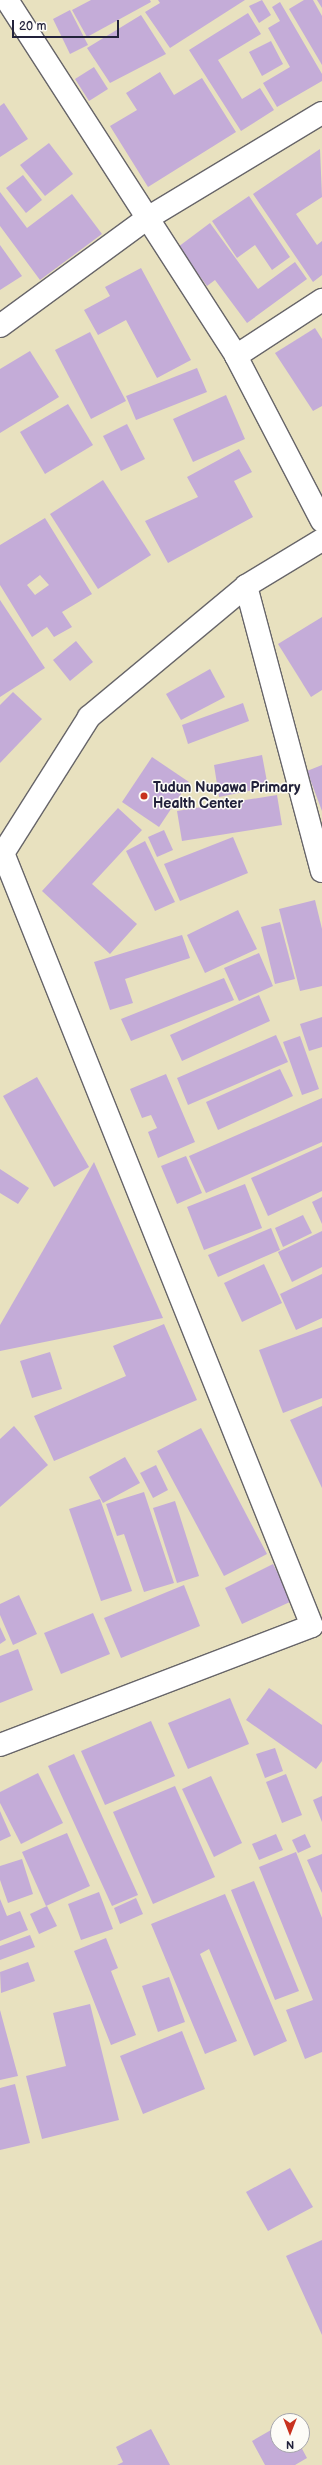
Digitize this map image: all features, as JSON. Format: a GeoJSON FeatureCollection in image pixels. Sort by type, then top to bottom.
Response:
{"type":"FeatureCollection","features":[{"type":"Feature","properties":{"kind":"street"},"geometry":{"type":"LineString","coordinates":[[7,0],[146,219],[236,356],[322,522]]}},
{"type":"Feature","properties":{"kind":"street"},"geometry":{"type":"LineString","coordinates":[[0,326],[146,219],[322,113]]}},
{"type":"Feature","properties":{"kind":"street"},"geometry":{"type":"LineString","coordinates":[[236,356],[322,300]]}},
{"type":"Feature","properties":{"kind":"street"},"geometry":{"type":"LineString","coordinates":[[0,1745],[312,1626],[1,855],[89,717],[246,586],[322,540]]}},
{"type":"Feature","properties":{"kind":"street"},"geometry":{"type":"LineString","coordinates":[[246,586],[322,871]]}},
{"type":"Feature","properties":{"kind":"building"},"geometry":{"type":"Polygon","coordinates":[[[91,0],[150,0],[151,2],[87,37],[72,10],[91,0]]]}},
{"type":"Feature","properties":{"kind":"building"},"geometry":{"type":"Polygon","coordinates":[[[158,0],[245,0],[170,48],[145,12],[160,3],[158,0]]]}},
{"type":"Feature","properties":{"kind":"building"},"geometry":{"type":"Polygon","coordinates":[[[262,0],[271,15],[259,23],[249,6],[262,0]]]}},
{"type":"Feature","properties":{"kind":"building"},"geometry":{"type":"Polygon","coordinates":[[[304,0],[313,0],[322,16],[322,65],[289,9],[304,0]]]}},
{"type":"Feature","properties":{"kind":"building"},"geometry":{"type":"Polygon","coordinates":[[[317,0],[322,0],[322,8],[317,0]]]}},
{"type":"Feature","properties":{"kind":"building"},"geometry":{"type":"Polygon","coordinates":[[[280,2],[322,74],[322,81],[277,107],[263,83],[290,67],[268,28],[280,21],[272,7],[280,2]]]}},
{"type":"Feature","properties":{"kind":"building"},"geometry":{"type":"Polygon","coordinates":[[[70,10],[88,45],[70,54],[53,19],[70,10]]]}},
{"type":"Feature","properties":{"kind":"building"},"geometry":{"type":"Polygon","coordinates":[[[248,13],[261,34],[218,60],[242,99],[260,88],[274,110],[241,131],[189,50],[248,13]]]}},
{"type":"Feature","properties":{"kind":"building"},"geometry":{"type":"Polygon","coordinates":[[[141,15],[166,54],[110,83],[87,48],[141,15]]]}},
{"type":"Feature","properties":{"kind":"building"},"geometry":{"type":"Polygon","coordinates":[[[271,41],[283,64],[262,76],[249,52],[271,41]]]}},
{"type":"Feature","properties":{"kind":"building"},"geometry":{"type":"Polygon","coordinates":[[[94,67],[108,89],[89,101],[75,79],[94,67]]]}},
{"type":"Feature","properties":{"kind":"building"},"geometry":{"type":"Polygon","coordinates":[[[160,72],[174,95],[202,78],[236,132],[148,187],[110,126],[137,110],[126,93],[160,72]]]}},
{"type":"Feature","properties":{"kind":"building"},"geometry":{"type":"Polygon","coordinates":[[[4,103],[28,139],[0,157],[0,106],[4,103]]]}},
{"type":"Feature","properties":{"kind":"building"},"geometry":{"type":"Polygon","coordinates":[[[49,143],[73,174],[45,196],[20,165],[49,143]]]}},
{"type":"Feature","properties":{"kind":"building"},"geometry":{"type":"Polygon","coordinates":[[[320,149],[322,197],[296,214],[317,245],[322,241],[322,275],[313,282],[253,194],[320,149]]]}},
{"type":"Feature","properties":{"kind":"building"},"geometry":{"type":"Polygon","coordinates":[[[23,175],[42,200],[26,213],[6,188],[23,175]]]}},
{"type":"Feature","properties":{"kind":"building"},"geometry":{"type":"Polygon","coordinates":[[[0,192],[27,228],[72,194],[102,234],[40,280],[0,226],[0,192]]]}},
{"type":"Feature","properties":{"kind":"building"},"geometry":{"type":"Polygon","coordinates":[[[249,196],[290,257],[272,270],[255,245],[237,258],[212,221],[249,196]]]}},
{"type":"Feature","properties":{"kind":"building"},"geometry":{"type":"Polygon","coordinates":[[[210,223],[258,289],[295,262],[307,279],[247,323],[215,280],[207,286],[178,247],[210,223]]]}},
{"type":"Feature","properties":{"kind":"building"},"geometry":{"type":"Polygon","coordinates":[[[0,245],[22,276],[0,290],[0,245]]]}},
{"type":"Feature","properties":{"kind":"building"},"geometry":{"type":"Polygon","coordinates":[[[141,268],[191,360],[157,378],[126,320],[98,335],[84,310],[110,296],[105,287],[141,268]]]}},
{"type":"Feature","properties":{"kind":"building"},"geometry":{"type":"Polygon","coordinates":[[[315,328],[322,339],[322,406],[313,411],[275,353],[315,328]]]}},
{"type":"Feature","properties":{"kind":"building"},"geometry":{"type":"Polygon","coordinates":[[[90,332],[126,401],[91,419],[55,350],[90,332]]]}},
{"type":"Feature","properties":{"kind":"building"},"geometry":{"type":"Polygon","coordinates":[[[30,351],[59,397],[0,433],[0,369],[30,351]]]}},
{"type":"Feature","properties":{"kind":"building"},"geometry":{"type":"Polygon","coordinates":[[[197,368],[207,392],[136,420],[126,396],[197,368]]]}},
{"type":"Feature","properties":{"kind":"building"},"geometry":{"type":"Polygon","coordinates":[[[226,395],[245,439],[193,462],[173,419],[226,395]]]}},
{"type":"Feature","properties":{"kind":"building"},"geometry":{"type":"Polygon","coordinates":[[[68,404],[93,445],[45,474],[20,432],[68,404]]]}},
{"type":"Feature","properties":{"kind":"building"},"geometry":{"type":"Polygon","coordinates":[[[127,424],[145,459],[121,471],[103,436],[127,424]]]}},
{"type":"Feature","properties":{"kind":"building"},"geometry":{"type":"Polygon","coordinates":[[[239,449],[252,472],[234,481],[253,517],[168,563],[145,521],[198,497],[187,477],[239,449]]]}},
{"type":"Feature","properties":{"kind":"building"},"geometry":{"type":"Polygon","coordinates":[[[103,480],[151,555],[98,589],[50,514],[103,480]]]}},
{"type":"Feature","properties":{"kind":"building"},"geometry":{"type":"Polygon","coordinates":[[[45,518],[92,594],[62,612],[72,627],[54,637],[47,627],[32,637],[0,585],[0,545],[45,518]],[[40,575],[27,585],[35,595],[49,585],[40,575]]]}},
{"type":"Feature","properties":{"kind":"building"},"geometry":{"type":"Polygon","coordinates":[[[0,600],[45,668],[0,697],[0,600]]]}},
{"type":"Feature","properties":{"kind":"building"},"geometry":{"type":"Polygon","coordinates":[[[322,617],[322,690],[311,697],[278,644],[322,617]]]}},
{"type":"Feature","properties":{"kind":"building"},"geometry":{"type":"Polygon","coordinates":[[[76,641],[93,662],[70,681],[53,660],[76,641]]]}},
{"type":"Feature","properties":{"kind":"building"},"geometry":{"type":"Polygon","coordinates":[[[210,669],[225,697],[181,720],[166,694],[210,669]]]}},
{"type":"Feature","properties":{"kind":"building"},"geometry":{"type":"Polygon","coordinates":[[[13,692],[42,719],[0,763],[0,705],[13,692]]]}},
{"type":"Feature","properties":{"kind":"building"},"geometry":{"type":"Polygon","coordinates":[[[243,703],[249,721],[188,744],[182,725],[243,703]]]}},
{"type":"Feature","properties":{"kind":"building"},"geometry":{"type":"Polygon","coordinates":[[[262,755],[268,787],[219,797],[214,765],[262,755]]]}},
{"type":"Feature","properties":{"kind":"building"},"geometry":{"type":"Polygon","coordinates":[[[152,757],[189,782],[159,827],[122,802],[152,757]]]}},
{"type":"Feature","properties":{"kind":"building"},"geometry":{"type":"Polygon","coordinates":[[[322,765],[322,811],[307,771],[322,765]]]}},
{"type":"Feature","properties":{"kind":"building"},"geometry":{"type":"Polygon","coordinates":[[[277,795],[282,825],[182,841],[177,811],[277,795]]]}},
{"type":"Feature","properties":{"kind":"building"},"geometry":{"type":"Polygon","coordinates":[[[118,808],[142,830],[92,884],[137,924],[110,954],[42,891],[118,808]]]}},
{"type":"Feature","properties":{"kind":"building"},"geometry":{"type":"Polygon","coordinates":[[[164,830],[173,850],[157,857],[148,837],[164,830]]]}},
{"type":"Feature","properties":{"kind":"building"},"geometry":{"type":"Polygon","coordinates":[[[233,837],[248,873],[180,901],[164,864],[233,837]]]}},
{"type":"Feature","properties":{"kind":"building"},"geometry":{"type":"Polygon","coordinates":[[[145,841],[175,902],[155,911],[126,851],[145,841]]]}},
{"type":"Feature","properties":{"kind":"building"},"geometry":{"type":"Polygon","coordinates":[[[315,900],[322,929],[322,986],[300,991],[279,909],[315,900]]]}},
{"type":"Feature","properties":{"kind":"building"},"geometry":{"type":"Polygon","coordinates":[[[238,910],[257,949],[205,973],[187,935],[238,910]]]}},
{"type":"Feature","properties":{"kind":"building"},"geometry":{"type":"Polygon","coordinates":[[[280,922],[295,979],[275,984],[261,927],[280,922]]]}},
{"type":"Feature","properties":{"kind":"building"},"geometry":{"type":"Polygon","coordinates":[[[182,935],[190,958],[125,979],[133,1003],[110,1010],[94,962],[182,935]]]}},
{"type":"Feature","properties":{"kind":"building"},"geometry":{"type":"Polygon","coordinates":[[[259,953],[273,986],[239,1001],[224,968],[259,953]]]}},
{"type":"Feature","properties":{"kind":"building"},"geometry":{"type":"Polygon","coordinates":[[[224,978],[234,1000],[131,1041],[121,1019],[224,978]]]}},
{"type":"Feature","properties":{"kind":"building"},"geometry":{"type":"Polygon","coordinates":[[[259,995],[270,1021],[182,1061],[170,1035],[259,995]]]}},
{"type":"Feature","properties":{"kind":"building"},"geometry":{"type":"Polygon","coordinates":[[[322,1017],[322,1047],[309,1051],[300,1024],[322,1017]]]}},
{"type":"Feature","properties":{"kind":"building"},"geometry":{"type":"Polygon","coordinates":[[[276,1035],[288,1062],[188,1105],[177,1078],[276,1035]]]}},
{"type":"Feature","properties":{"kind":"building"},"geometry":{"type":"Polygon","coordinates":[[[300,1036],[319,1089],[302,1095],[283,1042],[300,1036]]]}},
{"type":"Feature","properties":{"kind":"building"},"geometry":{"type":"Polygon","coordinates":[[[280,1069],[293,1096],[218,1130],[206,1102],[280,1069]]]}},
{"type":"Feature","properties":{"kind":"building"},"geometry":{"type":"Polygon","coordinates":[[[166,1074],[195,1142],[158,1158],[148,1132],[157,1128],[151,1115],[142,1118],[130,1089],[166,1074]]]}},
{"type":"Feature","properties":{"kind":"building"},"geometry":{"type":"Polygon","coordinates":[[[37,1077],[89,1167],[54,1187],[3,1096],[37,1077]]]}},
{"type":"Feature","properties":{"kind":"building"},"geometry":{"type":"Polygon","coordinates":[[[322,1098],[322,1142],[206,1193],[189,1156],[322,1098]]]}},
{"type":"Feature","properties":{"kind":"building"},"geometry":{"type":"Polygon","coordinates":[[[322,1146],[322,1191],[268,1216],[251,1178],[322,1146]]]}},
{"type":"Feature","properties":{"kind":"building"},"geometry":{"type":"Polygon","coordinates":[[[186,1156],[202,1193],[177,1204],[161,1166],[186,1156]]]}},
{"type":"Feature","properties":{"kind":"building"},"geometry":{"type":"Polygon","coordinates":[[[94,1162],[163,1318],[0,1351],[0,1325],[94,1162]]]}},
{"type":"Feature","properties":{"kind":"building"},"geometry":{"type":"Polygon","coordinates":[[[0,1169],[29,1188],[18,1204],[0,1193],[0,1169]]]}},
{"type":"Feature","properties":{"kind":"building"},"geometry":{"type":"Polygon","coordinates":[[[245,1184],[262,1228],[204,1250],[187,1207],[245,1184]]]}},
{"type":"Feature","properties":{"kind":"building"},"geometry":{"type":"Polygon","coordinates":[[[322,1197],[322,1224],[312,1202],[322,1197]]]}},
{"type":"Feature","properties":{"kind":"building"},"geometry":{"type":"Polygon","coordinates":[[[303,1215],[312,1233],[283,1247],[275,1228],[303,1215]]]}},
{"type":"Feature","properties":{"kind":"building"},"geometry":{"type":"Polygon","coordinates":[[[271,1228],[280,1250],[218,1277],[208,1255],[271,1228]]]}},
{"type":"Feature","properties":{"kind":"building"},"geometry":{"type":"Polygon","coordinates":[[[322,1231],[322,1267],[292,1282],[278,1252],[322,1231]]]}},
{"type":"Feature","properties":{"kind":"building"},"geometry":{"type":"Polygon","coordinates":[[[264,1264],[282,1303],[242,1322],[224,1283],[264,1264]]]}},
{"type":"Feature","properties":{"kind":"building"},"geometry":{"type":"Polygon","coordinates":[[[322,1274],[322,1318],[296,1330],[280,1294],[322,1274]]]}},
{"type":"Feature","properties":{"kind":"building"},"geometry":{"type":"Polygon","coordinates":[[[164,1324],[197,1400],[54,1461],[34,1416],[126,1376],[113,1346],[164,1324]]]}},
{"type":"Feature","properties":{"kind":"building"},"geometry":{"type":"Polygon","coordinates":[[[322,1327],[322,1398],[283,1413],[259,1350],[322,1327]]]}},
{"type":"Feature","properties":{"kind":"building"},"geometry":{"type":"Polygon","coordinates":[[[50,1352],[62,1389],[32,1398],[20,1361],[50,1352]]]}},
{"type":"Feature","properties":{"kind":"building"},"geometry":{"type":"Polygon","coordinates":[[[322,1406],[322,1488],[290,1420],[322,1406]]]}},
{"type":"Feature","properties":{"kind":"building"},"geometry":{"type":"Polygon","coordinates":[[[14,1426],[48,1465],[0,1507],[0,1439],[14,1426]]]}},
{"type":"Feature","properties":{"kind":"building"},"geometry":{"type":"Polygon","coordinates":[[[201,1428],[267,1554],[224,1576],[157,1451],[201,1428]]]}},
{"type":"Feature","properties":{"kind":"building"},"geometry":{"type":"Polygon","coordinates":[[[125,1457],[140,1483],[103,1503],[89,1477],[125,1457]]]}},
{"type":"Feature","properties":{"kind":"building"},"geometry":{"type":"Polygon","coordinates":[[[156,1465],[168,1490],[153,1498],[140,1473],[156,1465]]]}},
{"type":"Feature","properties":{"kind":"building"},"geometry":{"type":"Polygon","coordinates":[[[144,1492],[174,1583],[144,1592],[124,1534],[117,1536],[106,1504],[144,1492]]]}},
{"type":"Feature","properties":{"kind":"building"},"geometry":{"type":"Polygon","coordinates":[[[100,1499],[132,1591],[101,1601],[69,1509],[100,1499]]]}},
{"type":"Feature","properties":{"kind":"building"},"geometry":{"type":"Polygon","coordinates":[[[175,1501],[199,1576],[177,1583],[153,1508],[175,1501]]]}},
{"type":"Feature","properties":{"kind":"building"},"geometry":{"type":"Polygon","coordinates":[[[273,1564],[292,1601],[242,1624],[225,1588],[273,1564]]]}},
{"type":"Feature","properties":{"kind":"building"},"geometry":{"type":"Polygon","coordinates":[[[184,1585],[200,1626],[121,1658],[104,1618],[184,1585]]]}},
{"type":"Feature","properties":{"kind":"building"},"geometry":{"type":"Polygon","coordinates":[[[19,1595],[37,1634],[13,1645],[0,1615],[0,1604],[19,1595]]]}},
{"type":"Feature","properties":{"kind":"building"},"geometry":{"type":"Polygon","coordinates":[[[93,1613],[110,1654],[61,1674],[44,1633],[93,1613]]]}},
{"type":"Feature","properties":{"kind":"building"},"geometry":{"type":"Polygon","coordinates":[[[0,1627],[6,1640],[0,1644],[0,1627]]]}},
{"type":"Feature","properties":{"kind":"building"},"geometry":{"type":"Polygon","coordinates":[[[18,1649],[33,1690],[0,1703],[0,1656],[18,1649]]]}},
{"type":"Feature","properties":{"kind":"building"},"geometry":{"type":"Polygon","coordinates":[[[269,1688],[322,1725],[322,1761],[316,1769],[246,1720],[269,1688]]]}},
{"type":"Feature","properties":{"kind":"building"},"geometry":{"type":"Polygon","coordinates":[[[230,1698],[249,1744],[188,1769],[168,1723],[230,1698]]]}},
{"type":"Feature","properties":{"kind":"building"},"geometry":{"type":"Polygon","coordinates":[[[151,1721],[175,1776],[105,1805],[81,1751],[151,1721]]]}},
{"type":"Feature","properties":{"kind":"building"},"geometry":{"type":"Polygon","coordinates":[[[275,1748],[283,1771],[265,1778],[256,1754],[275,1748]]]}},
{"type":"Feature","properties":{"kind":"building"},"geometry":{"type":"Polygon","coordinates":[[[74,1754],[138,1895],[112,1906],[48,1766],[74,1754]]]}},
{"type":"Feature","properties":{"kind":"building"},"geometry":{"type":"Polygon","coordinates":[[[38,1773],[63,1823],[21,1844],[0,1803],[0,1792],[38,1773]]]}},
{"type":"Feature","properties":{"kind":"building"},"geometry":{"type":"Polygon","coordinates":[[[286,1774],[302,1815],[282,1823],[266,1782],[286,1774]]]}},
{"type":"Feature","properties":{"kind":"building"},"geometry":{"type":"Polygon","coordinates":[[[211,1776],[242,1843],[214,1857],[182,1789],[211,1776]]]}},
{"type":"Feature","properties":{"kind":"building"},"geometry":{"type":"Polygon","coordinates":[[[175,1786],[215,1877],[153,1904],[113,1812],[175,1786]]]}},
{"type":"Feature","properties":{"kind":"building"},"geometry":{"type":"Polygon","coordinates":[[[322,1796],[322,1822],[313,1800],[322,1796]]]}},
{"type":"Feature","properties":{"kind":"building"},"geometry":{"type":"Polygon","coordinates":[[[0,1811],[11,1836],[0,1841],[0,1811]]]}},
{"type":"Feature","properties":{"kind":"building"},"geometry":{"type":"Polygon","coordinates":[[[67,1833],[90,1886],[46,1906],[22,1852],[67,1833]]]}},
{"type":"Feature","properties":{"kind":"building"},"geometry":{"type":"Polygon","coordinates":[[[276,1834],[283,1850],[259,1860],[252,1844],[276,1834]]]}},
{"type":"Feature","properties":{"kind":"building"},"geometry":{"type":"Polygon","coordinates":[[[305,1834],[311,1847],[298,1853],[292,1840],[305,1834]]]}},
{"type":"Feature","properties":{"kind":"building"},"geometry":{"type":"Polygon","coordinates":[[[296,1852],[322,1918],[322,2052],[305,2059],[286,2010],[313,2000],[259,1867],[296,1852]]]}},
{"type":"Feature","properties":{"kind":"building"},"geometry":{"type":"Polygon","coordinates":[[[322,1854],[322,1893],[307,1860],[322,1854]]]}},
{"type":"Feature","properties":{"kind":"building"},"geometry":{"type":"Polygon","coordinates":[[[22,1859],[33,1894],[8,1903],[0,1880],[0,1866],[22,1859]]]}},
{"type":"Feature","properties":{"kind":"building"},"geometry":{"type":"Polygon","coordinates":[[[254,1881],[299,1991],[275,2000],[231,1890],[254,1881]]]}},
{"type":"Feature","properties":{"kind":"building"},"geometry":{"type":"Polygon","coordinates":[[[99,1892],[113,1929],[81,1940],[68,1904],[99,1892]]]}},
{"type":"Feature","properties":{"kind":"building"},"geometry":{"type":"Polygon","coordinates":[[[225,1894],[287,2041],[254,2056],[209,1949],[200,1954],[237,2041],[205,2054],[151,1924],[225,1894]]]}},
{"type":"Feature","properties":{"kind":"building"},"geometry":{"type":"Polygon","coordinates":[[[136,1898],[143,1914],[120,1924],[114,1908],[136,1898]]]}},
{"type":"Feature","properties":{"kind":"building"},"geometry":{"type":"Polygon","coordinates":[[[0,1899],[7,1916],[20,1911],[28,1930],[0,1941],[0,1899]]]}},
{"type":"Feature","properties":{"kind":"building"},"geometry":{"type":"Polygon","coordinates":[[[47,1906],[57,1926],[39,1934],[30,1914],[47,1906]]]}},
{"type":"Feature","properties":{"kind":"building"},"geometry":{"type":"Polygon","coordinates":[[[30,1935],[35,1947],[0,1960],[0,1946],[30,1935]]]}},
{"type":"Feature","properties":{"kind":"building"},"geometry":{"type":"Polygon","coordinates":[[[106,1938],[118,1968],[111,1971],[136,2035],[111,2045],[74,1951],[106,1938]]]}},
{"type":"Feature","properties":{"kind":"building"},"geometry":{"type":"Polygon","coordinates":[[[28,1962],[35,1981],[1,1993],[0,1972],[28,1962]]]}},
{"type":"Feature","properties":{"kind":"building"},"geometry":{"type":"Polygon","coordinates":[[[169,1977],[185,2022],[158,2032],[142,1986],[169,1977]]]}},
{"type":"Feature","properties":{"kind":"building"},"geometry":{"type":"Polygon","coordinates":[[[90,2004],[119,2120],[42,2139],[26,2076],[66,2066],[53,2013],[90,2004]]]}},
{"type":"Feature","properties":{"kind":"building"},"geometry":{"type":"Polygon","coordinates":[[[0,2010],[18,2076],[0,2080],[0,2010]]]}},
{"type":"Feature","properties":{"kind":"building"},"geometry":{"type":"Polygon","coordinates":[[[182,2031],[205,2089],[143,2114],[120,2056],[182,2031]]]}},
{"type":"Feature","properties":{"kind":"building"},"geometry":{"type":"Polygon","coordinates":[[[15,2084],[30,2143],[0,2150],[0,2088],[15,2084]]]}},
{"type":"Feature","properties":{"kind":"building"},"geometry":{"type":"Polygon","coordinates":[[[290,2168],[313,2207],[268,2231],[246,2192],[290,2168]]]}},
{"type":"Feature","properties":{"kind":"building"},"geometry":{"type":"Polygon","coordinates":[[[322,2240],[322,2335],[286,2256],[322,2240]]]}},
{"type":"Feature","properties":{"kind":"building"},"geometry":{"type":"Polygon","coordinates":[[[151,2429],[170,2465],[117,2465],[123,2462],[116,2447],[151,2429]]]}},
{"type":"Feature","properties":{"kind":"building"},"geometry":{"type":"Polygon","coordinates":[[[270,2431],[270,2453],[304,2453],[307,2458],[295,2465],[265,2465],[252,2441],[270,2431]]]}},
{"type":"Feature","properties":{"kind":"place","name":"Tudun Nupawa Primary Health Center"},"geometry":{"type":"Point","coordinates":[144,796]}}]}
